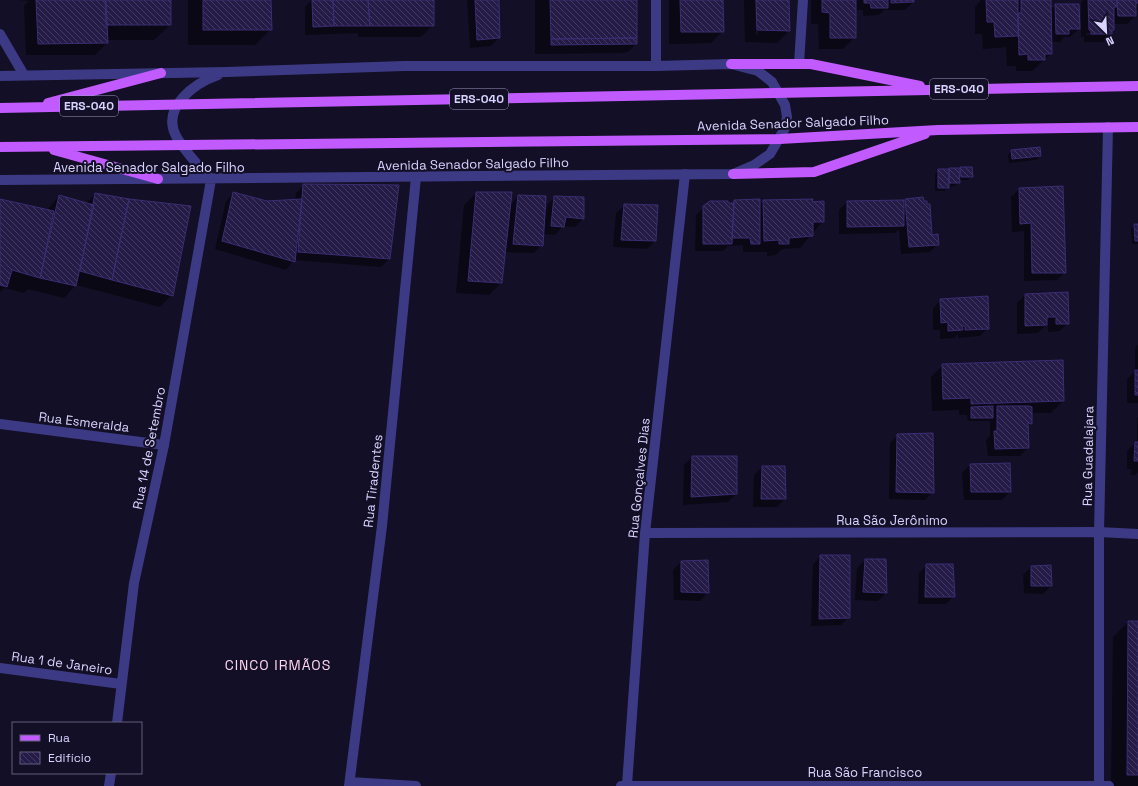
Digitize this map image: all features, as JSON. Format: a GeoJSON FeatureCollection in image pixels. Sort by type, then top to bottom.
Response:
{"type":"FeatureCollection","features":[{"type":"Feature","properties":{"kind":"main road"},"geometry":{"type":"LineString","coordinates":[[731,64],[811,64],[937,90]]}},
{"type":"Feature","properties":{"kind":"main road"},"geometry":{"type":"LineString","coordinates":[[32,107],[160,73]]}},
{"type":"Feature","properties":{"kind":"main road","name":"ERS-040"},"geometry":{"type":"LineString","coordinates":[[0,108],[1138,86]]}},
{"type":"Feature","properties":{"kind":"main road","name":"Avenida Senador Salgado Filho"},"geometry":{"type":"LineString","coordinates":[[0,147],[780,139],[938,130],[1138,127]]}},
{"type":"Feature","properties":{"kind":"main road","name":"Avenida Senador Salgado Filho"},"geometry":{"type":"LineString","coordinates":[[733,174],[814,172],[938,130]]}},
{"type":"Feature","properties":{"kind":"main road"},"geometry":{"type":"LineString","coordinates":[[43,147],[158,179]]}},
{"type":"Feature","properties":{"kind":"street"},"geometry":{"type":"LineString","coordinates":[[656,0],[656,66]]}},
{"type":"Feature","properties":{"kind":"street"},"geometry":{"type":"LineString","coordinates":[[799,64],[804,0]]}},
{"type":"Feature","properties":{"kind":"street"},"geometry":{"type":"LineString","coordinates":[[0,34],[24,75]]}},
{"type":"Feature","properties":{"kind":"street"},"geometry":{"type":"LineString","coordinates":[[0,76],[227,72],[404,66],[656,66],[731,64],[758,71],[772,82],[784,105],[787,117],[785,128],[780,139],[770,154],[733,174]]}},
{"type":"Feature","properties":{"kind":"street"},"geometry":{"type":"LineString","coordinates":[[211,180],[182,146],[175,134],[173,123],[174,113],[185,94],[194,86],[227,72]]}},
{"type":"Feature","properties":{"kind":"street","name":"Rua Guadalajara"},"geometry":{"type":"LineString","coordinates":[[1099,786],[1099,532],[1108,127]]}},
{"type":"Feature","properties":{"kind":"street","name":"Rua Gonçalves Dias"},"geometry":{"type":"LineString","coordinates":[[623,785],[645,534],[685,174]]}},
{"type":"Feature","properties":{"kind":"street","name":"Avenida Senador Salgado Filho"},"geometry":{"type":"LineString","coordinates":[[0,180],[211,180],[733,174]]}},
{"type":"Feature","properties":{"kind":"street","name":"Rua Tiradentes"},"geometry":{"type":"LineString","coordinates":[[350,784],[382,526],[416,177]]}},
{"type":"Feature","properties":{"kind":"street","name":"Rua 14 de Setembro"},"geometry":{"type":"LineString","coordinates":[[117,722],[134,583],[164,445],[211,180]]}},
{"type":"Feature","properties":{"kind":"street","name":"Rua Esmeralda"},"geometry":{"type":"LineString","coordinates":[[0,424],[164,445]]}},
{"type":"Feature","properties":{"kind":"street","name":"Rua São Jerônimo"},"geometry":{"type":"LineString","coordinates":[[645,534],[1099,532],[1138,534]]}},
{"type":"Feature","properties":{"kind":"street","name":"Rua 1 de Janeiro"},"geometry":{"type":"LineString","coordinates":[[0,668],[121,684]]}},
{"type":"Feature","properties":{"kind":"street"},"geometry":{"type":"LineString","coordinates":[[109,786],[111,774]]}},
{"type":"Feature","properties":{"kind":"street"},"geometry":{"type":"LineString","coordinates":[[350,784],[416,786]]}},
{"type":"Feature","properties":{"kind":"street","name":"Rua São Francisco"},"geometry":{"type":"LineString","coordinates":[[623,785],[1109,786]]}},
{"type":"Feature","properties":{"kind":"building"},"geometry":{"type":"Polygon","coordinates":[[[36,0],[106,0],[108,43],[38,44],[36,0]]]}},
{"type":"Feature","properties":{"kind":"building"},"geometry":{"type":"Polygon","coordinates":[[[105,0],[171,0],[171,25],[106,25],[105,0]]]}},
{"type":"Feature","properties":{"kind":"building"},"geometry":{"type":"Polygon","coordinates":[[[203,0],[271,0],[272,30],[203,30],[203,0]]]}},
{"type":"Feature","properties":{"kind":"building"},"geometry":{"type":"Polygon","coordinates":[[[312,0],[333,0],[334,26],[313,27],[312,0]]]}},
{"type":"Feature","properties":{"kind":"building"},"geometry":{"type":"Polygon","coordinates":[[[333,0],[368,0],[370,26],[334,26],[333,0]]]}},
{"type":"Feature","properties":{"kind":"building"},"geometry":{"type":"Polygon","coordinates":[[[368,0],[434,0],[434,26],[370,26],[368,0]]]}},
{"type":"Feature","properties":{"kind":"building"},"geometry":{"type":"Polygon","coordinates":[[[475,0],[499,0],[500,38],[477,40],[475,0]]]}},
{"type":"Feature","properties":{"kind":"building"},"geometry":{"type":"Polygon","coordinates":[[[550,0],[637,0],[637,38],[551,39],[550,0]]]}},
{"type":"Feature","properties":{"kind":"building"},"geometry":{"type":"Polygon","coordinates":[[[680,0],[723,0],[724,32],[681,32],[680,0]]]}},
{"type":"Feature","properties":{"kind":"building"},"geometry":{"type":"Polygon","coordinates":[[[756,0],[789,0],[790,31],[757,30],[756,0]]]}},
{"type":"Feature","properties":{"kind":"building"},"geometry":{"type":"Polygon","coordinates":[[[822,0],[856,0],[856,38],[830,38],[830,13],[822,12],[822,0]]]}},
{"type":"Feature","properties":{"kind":"building"},"geometry":{"type":"Polygon","coordinates":[[[864,0],[888,0],[888,8],[871,8],[870,3],[864,3],[864,0]]]}},
{"type":"Feature","properties":{"kind":"building"},"geometry":{"type":"Polygon","coordinates":[[[891,0],[914,0],[914,2],[891,3],[891,0]]]}},
{"type":"Feature","properties":{"kind":"building"},"geometry":{"type":"Polygon","coordinates":[[[986,0],[1018,0],[1018,36],[995,37],[994,22],[987,22],[986,0]]]}},
{"type":"Feature","properties":{"kind":"building"},"geometry":{"type":"Polygon","coordinates":[[[1021,0],[1051,0],[1052,54],[1045,54],[1045,60],[1028,60],[1028,54],[1019,55],[1018,13],[1021,13],[1021,0]]]}},
{"type":"Feature","properties":{"kind":"building"},"geometry":{"type":"Polygon","coordinates":[[[1088,0],[1117,0],[1117,7],[1114,7],[1114,30],[1112,30],[1112,34],[1091,34],[1091,30],[1089,30],[1088,0]]]}},
{"type":"Feature","properties":{"kind":"building"},"geometry":{"type":"Polygon","coordinates":[[[1117,0],[1138,0],[1138,3],[1136,3],[1136,16],[1118,16],[1117,0]]]}},
{"type":"Feature","properties":{"kind":"building"},"geometry":{"type":"Polygon","coordinates":[[[1055,4],[1079,4],[1080,29],[1069,29],[1069,34],[1056,34],[1055,4]]]}},
{"type":"Feature","properties":{"kind":"building"},"geometry":{"type":"Polygon","coordinates":[[[637,38],[637,44],[551,45],[551,39],[637,38]]]}},
{"type":"Feature","properties":{"kind":"building"},"geometry":{"type":"Polygon","coordinates":[[[1040,147],[1041,156],[1012,159],[1011,150],[1040,147]]]}},
{"type":"Feature","properties":{"kind":"building"},"geometry":{"type":"Polygon","coordinates":[[[960,167],[972,167],[973,177],[961,177],[960,167]]]}},
{"type":"Feature","properties":{"kind":"building"},"geometry":{"type":"Polygon","coordinates":[[[949,168],[959,168],[960,183],[949,183],[949,168]]]}},
{"type":"Feature","properties":{"kind":"building"},"geometry":{"type":"Polygon","coordinates":[[[938,169],[949,169],[949,188],[938,188],[938,169]]]}},
{"type":"Feature","properties":{"kind":"building"},"geometry":{"type":"Polygon","coordinates":[[[303,184],[399,185],[390,259],[298,252],[303,184]]]}},
{"type":"Feature","properties":{"kind":"building"},"geometry":{"type":"Polygon","coordinates":[[[1063,186],[1066,273],[1032,273],[1031,223],[1020,224],[1019,188],[1063,186]]]}},
{"type":"Feature","properties":{"kind":"building"},"geometry":{"type":"Polygon","coordinates":[[[233,192],[267,201],[302,199],[295,262],[222,241],[233,192]]]}},
{"type":"Feature","properties":{"kind":"building"},"geometry":{"type":"Polygon","coordinates":[[[476,192],[512,192],[502,283],[468,281],[476,192]]]}},
{"type":"Feature","properties":{"kind":"building"},"geometry":{"type":"Polygon","coordinates":[[[95,193],[129,199],[112,280],[80,271],[95,193]]]}},
{"type":"Feature","properties":{"kind":"building"},"geometry":{"type":"Polygon","coordinates":[[[59,195],[94,205],[76,286],[40,278],[59,195]]]}},
{"type":"Feature","properties":{"kind":"building"},"geometry":{"type":"Polygon","coordinates":[[[518,195],[546,196],[543,246],[513,244],[518,195]]]}},
{"type":"Feature","properties":{"kind":"building"},"geometry":{"type":"Polygon","coordinates":[[[554,196],[584,197],[584,219],[566,217],[564,227],[551,226],[554,196]]]}},
{"type":"Feature","properties":{"kind":"building"},"geometry":{"type":"Polygon","coordinates":[[[923,197],[924,201],[927,201],[927,204],[930,204],[932,235],[938,234],[939,245],[909,247],[905,199],[923,197]]]}},
{"type":"Feature","properties":{"kind":"building"},"geometry":{"type":"Polygon","coordinates":[[[0,199],[54,211],[40,278],[12,270],[7,287],[0,285],[0,199]]]}},
{"type":"Feature","properties":{"kind":"building"},"geometry":{"type":"Polygon","coordinates":[[[129,199],[191,206],[173,296],[112,280],[129,199]]]}},
{"type":"Feature","properties":{"kind":"building"},"geometry":{"type":"Polygon","coordinates":[[[760,199],[760,244],[751,244],[750,238],[732,238],[734,200],[760,199]]]}},
{"type":"Feature","properties":{"kind":"building"},"geometry":{"type":"Polygon","coordinates":[[[813,199],[812,202],[824,201],[824,222],[813,222],[813,236],[789,238],[789,244],[779,244],[779,240],[764,241],[763,200],[813,199]]]}},
{"type":"Feature","properties":{"kind":"building"},"geometry":{"type":"Polygon","coordinates":[[[904,200],[904,226],[847,227],[847,201],[904,200]]]}},
{"type":"Feature","properties":{"kind":"building"},"geometry":{"type":"Polygon","coordinates":[[[710,201],[728,201],[728,203],[734,203],[732,244],[703,244],[703,206],[710,201]]]}},
{"type":"Feature","properties":{"kind":"building"},"geometry":{"type":"Polygon","coordinates":[[[624,204],[658,205],[656,241],[621,240],[624,204]]]}},
{"type":"Feature","properties":{"kind":"building"},"geometry":{"type":"Polygon","coordinates":[[[1134,224],[1138,224],[1138,241],[1135,241],[1134,224]]]}},
{"type":"Feature","properties":{"kind":"building"},"geometry":{"type":"Polygon","coordinates":[[[1068,292],[1069,324],[1056,324],[1056,317],[1047,317],[1047,325],[1025,326],[1025,294],[1068,292]]]}},
{"type":"Feature","properties":{"kind":"building"},"geometry":{"type":"Polygon","coordinates":[[[988,296],[989,329],[965,330],[965,326],[962,326],[963,330],[948,331],[948,322],[941,323],[940,299],[988,296]]]}},
{"type":"Feature","properties":{"kind":"building"},"geometry":{"type":"Polygon","coordinates":[[[1063,360],[1064,401],[971,404],[971,398],[943,399],[942,364],[1063,360]]]}},
{"type":"Feature","properties":{"kind":"building"},"geometry":{"type":"Polygon","coordinates":[[[1135,370],[1138,370],[1138,395],[1135,395],[1135,370]]]}},
{"type":"Feature","properties":{"kind":"building"},"geometry":{"type":"Polygon","coordinates":[[[993,406],[993,418],[971,418],[971,407],[993,406]]]}},
{"type":"Feature","properties":{"kind":"building"},"geometry":{"type":"Polygon","coordinates":[[[997,406],[1032,407],[1032,424],[1028,423],[1029,448],[995,449],[994,431],[997,431],[997,406]]]}},
{"type":"Feature","properties":{"kind":"building"},"geometry":{"type":"Polygon","coordinates":[[[933,433],[934,493],[896,492],[897,434],[933,433]]]}},
{"type":"Feature","properties":{"kind":"building"},"geometry":{"type":"Polygon","coordinates":[[[1135,442],[1138,442],[1138,461],[1134,461],[1135,442]]]}},
{"type":"Feature","properties":{"kind":"building"},"geometry":{"type":"Polygon","coordinates":[[[692,456],[737,456],[737,494],[691,497],[692,456]]]}},
{"type":"Feature","properties":{"kind":"building"},"geometry":{"type":"Polygon","coordinates":[[[1010,463],[1011,492],[971,492],[970,464],[1010,463]]]}},
{"type":"Feature","properties":{"kind":"building"},"geometry":{"type":"Polygon","coordinates":[[[762,466],[785,466],[786,499],[761,499],[762,466]]]}},
{"type":"Feature","properties":{"kind":"building"},"geometry":{"type":"Polygon","coordinates":[[[820,555],[850,555],[850,618],[819,619],[820,555]]]}},
{"type":"Feature","properties":{"kind":"building"},"geometry":{"type":"Polygon","coordinates":[[[865,559],[886,559],[887,593],[863,592],[865,559]]]}},
{"type":"Feature","properties":{"kind":"building"},"geometry":{"type":"Polygon","coordinates":[[[708,560],[709,593],[681,592],[681,561],[708,560]]]}},
{"type":"Feature","properties":{"kind":"building"},"geometry":{"type":"Polygon","coordinates":[[[926,564],[953,564],[955,597],[925,597],[926,564]]]}},
{"type":"Feature","properties":{"kind":"building"},"geometry":{"type":"Polygon","coordinates":[[[1051,565],[1052,586],[1031,586],[1031,566],[1051,565]]]}},
{"type":"Feature","properties":{"kind":"building"},"geometry":{"type":"Polygon","coordinates":[[[1128,621],[1138,621],[1138,775],[1127,775],[1128,621]]]}},
{"type":"Feature","properties":{"kind":"district","name":"CINCO IRMÃOS"},"geometry":{"type":"Point","coordinates":[278,665]}}]}
